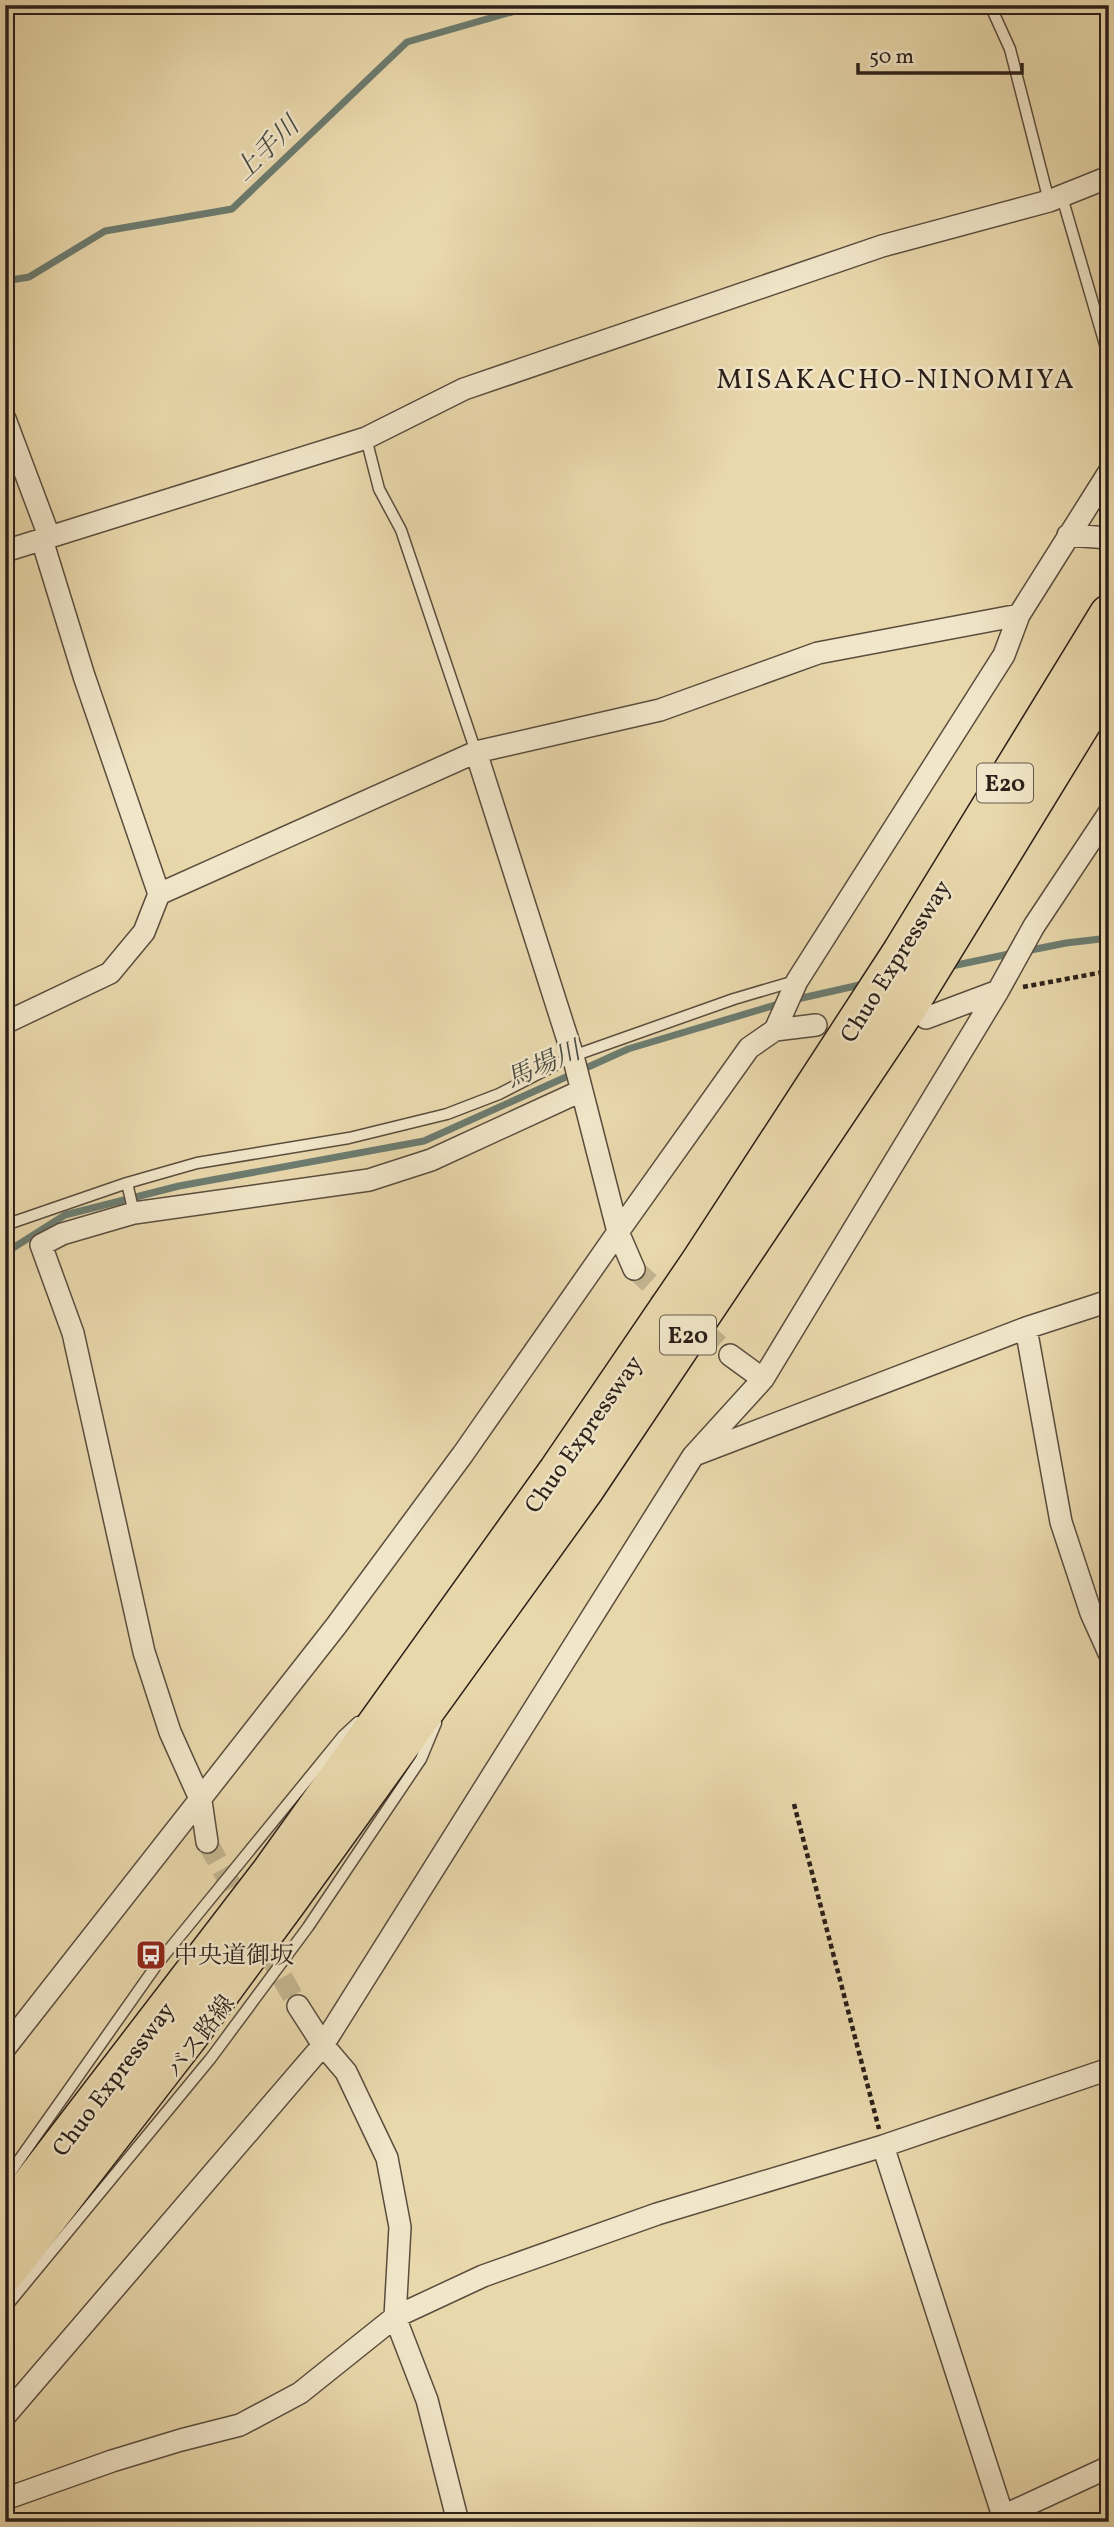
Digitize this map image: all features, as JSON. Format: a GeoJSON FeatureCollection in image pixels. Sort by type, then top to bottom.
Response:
{"type":"FeatureCollection","features":[{"type":"Feature","properties":{"kind":"highway","name":"Chuo Expressway"},"geometry":{"type":"LineString","coordinates":[[5,2219],[271,1872],[558,1472],[679,1294],[902,952],[1109,614]]}},
{"type":"Feature","properties":{"kind":"highway","name":"Chuo Expressway"},"geometry":{"type":"LineString","coordinates":[[5,2273],[195,2027],[460,1662],[584,1490],[918,1010],[945,946],[1109,678]]}},
{"type":"Feature","properties":{"kind":"street"},"geometry":{"type":"LineString","coordinates":[[5,551],[366,438],[464,389],[882,246],[1056,199],[1109,177]]}},
{"type":"Feature","properties":{"kind":"street"},"geometry":{"type":"LineString","coordinates":[[5,419],[49,536]]}},
{"type":"Feature","properties":{"kind":"street"},"geometry":{"type":"LineString","coordinates":[[5,2048],[336,1626],[456,1465],[749,1048],[778,1022],[795,985],[1004,655],[1019,615],[1109,472]]}},
{"type":"Feature","properties":{"kind":"street"},"geometry":{"type":"LineString","coordinates":[[1068,535],[1109,538]]}},
{"type":"Feature","properties":{"kind":"street"},"geometry":{"type":"LineString","coordinates":[[5,1023],[110,973],[144,932],[159,894],[84,676],[43,543],[49,536]]}},
{"type":"Feature","properties":{"kind":"street"},"geometry":{"type":"LineString","coordinates":[[159,894],[476,752],[660,710],[818,653],[1019,615]]}},
{"type":"Feature","properties":{"kind":"street"},"geometry":{"type":"LineString","coordinates":[[476,752],[574,1059],[618,1232],[634,1269]]}},
{"type":"Feature","properties":{"kind":"street"},"geometry":{"type":"LineString","coordinates":[[5,2416],[324,2045],[693,1456],[763,1379],[1028,938],[1109,813]]}},
{"type":"Feature","properties":{"kind":"street"},"geometry":{"type":"LineString","coordinates":[[918,1010],[998,991]]}},
{"type":"Feature","properties":{"kind":"street"},"geometry":{"type":"LineString","coordinates":[[778,1022],[816,1025]]}},
{"type":"Feature","properties":{"kind":"street"},"geometry":{"type":"LineString","coordinates":[[207,1842],[201,1801],[170,1732],[144,1652],[73,1333],[41,1245],[62,1234],[134,1209],[369,1180],[431,1160],[581,1088]]}},
{"type":"Feature","properties":{"kind":"street"},"geometry":{"type":"LineString","coordinates":[[693,1456],[1026,1328],[1109,1301]]}},
{"type":"Feature","properties":{"kind":"street"},"geometry":{"type":"LineString","coordinates":[[1026,1328],[1061,1522],[1091,1613],[1109,1653]]}},
{"type":"Feature","properties":{"kind":"street"},"geometry":{"type":"LineString","coordinates":[[730,1355],[763,1379]]}},
{"type":"Feature","properties":{"kind":"street"},"geometry":{"type":"LineString","coordinates":[[298,2006],[346,2072],[387,2158],[400,2227],[396,2317],[427,2400],[458,2522]]}},
{"type":"Feature","properties":{"kind":"street"},"geometry":{"type":"LineString","coordinates":[[5,2499],[124,2457],[240,2425],[300,2393],[396,2317],[483,2276],[657,2214],[883,2146],[1109,2069]]}},
{"type":"Feature","properties":{"kind":"street"},"geometry":{"type":"LineString","coordinates":[[883,2146],[1004,2519],[1109,2467]]}},
{"type":"Feature","properties":{"kind":"lane"},"geometry":{"type":"LineString","coordinates":[[990,5],[1010,49],[1109,358]]}},
{"type":"Feature","properties":{"kind":"lane"},"geometry":{"type":"LineString","coordinates":[[366,438],[379,489],[401,530],[476,752]]}},
{"type":"Feature","properties":{"kind":"lane"},"geometry":{"type":"LineString","coordinates":[[5,1225],[197,1163],[349,1138],[447,1114],[499,1094],[574,1059],[734,999],[795,985]]}},
{"type":"Feature","properties":{"kind":"lane"},"geometry":{"type":"LineString","coordinates":[[128,1187],[134,1209]]}},
{"type":"Feature","properties":{"kind":"lane","name":"バス路線"},"geometry":{"type":"LineString","coordinates":[[5,2308],[211,2058],[308,1927],[421,1759],[460,1662]]}},
{"type":"Feature","properties":{"kind":"lane"},"geometry":{"type":"LineString","coordinates":[[374,1708],[415,1670]]}},
{"type":"Feature","properties":{"kind":"lane"},"geometry":{"type":"LineString","coordinates":[[5,2180],[158,1963],[343,1736],[363,1717]]}},
{"type":"Feature","properties":{"kind":"path"},"geometry":{"type":"LineString","coordinates":[[998,991],[1109,971]]}},
{"type":"Feature","properties":{"kind":"path"},"geometry":{"type":"LineString","coordinates":[[794,1804],[883,2146]]}},
{"type":"Feature","properties":{"kind":"waterway","name":"上手川"},"geometry":{"type":"LineString","coordinates":[[5,281],[29,277],[105,231],[232,209],[407,42],[536,5]]}},
{"type":"Feature","properties":{"kind":"waterway","name":"馬場川"},"geometry":{"type":"LineString","coordinates":[[1026,951],[1109,938]]}},
{"type":"Feature","properties":{"kind":"waterway","name":"馬場川"},"geometry":{"type":"LineString","coordinates":[[947,967],[1014,953]]}},
{"type":"Feature","properties":{"kind":"waterway","name":"馬場川"},"geometry":{"type":"LineString","coordinates":[[793,1000],[864,984]]}},
{"type":"Feature","properties":{"kind":"waterway","name":"馬場川"},"geometry":{"type":"LineString","coordinates":[[5,1253],[65,1215],[179,1186],[424,1141],[628,1049],[782,1003]]}},
{"type":"Feature","properties":{"kind":"tunnel"},"geometry":{"type":"LineString","coordinates":[[634,1269],[730,1355]]}},
{"type":"Feature","properties":{"kind":"tunnel"},"geometry":{"type":"LineString","coordinates":[[207,1842],[298,2006]]}},
{"type":"Feature","properties":{"kind":"place","name":"中央道御坂"},"geometry":{"type":"Point","coordinates":[151,1955]}},
{"type":"Feature","properties":{"kind":"district","name":"MISAKACHO-NINOMIYA"},"geometry":{"type":"Point","coordinates":[896,378]}}]}
